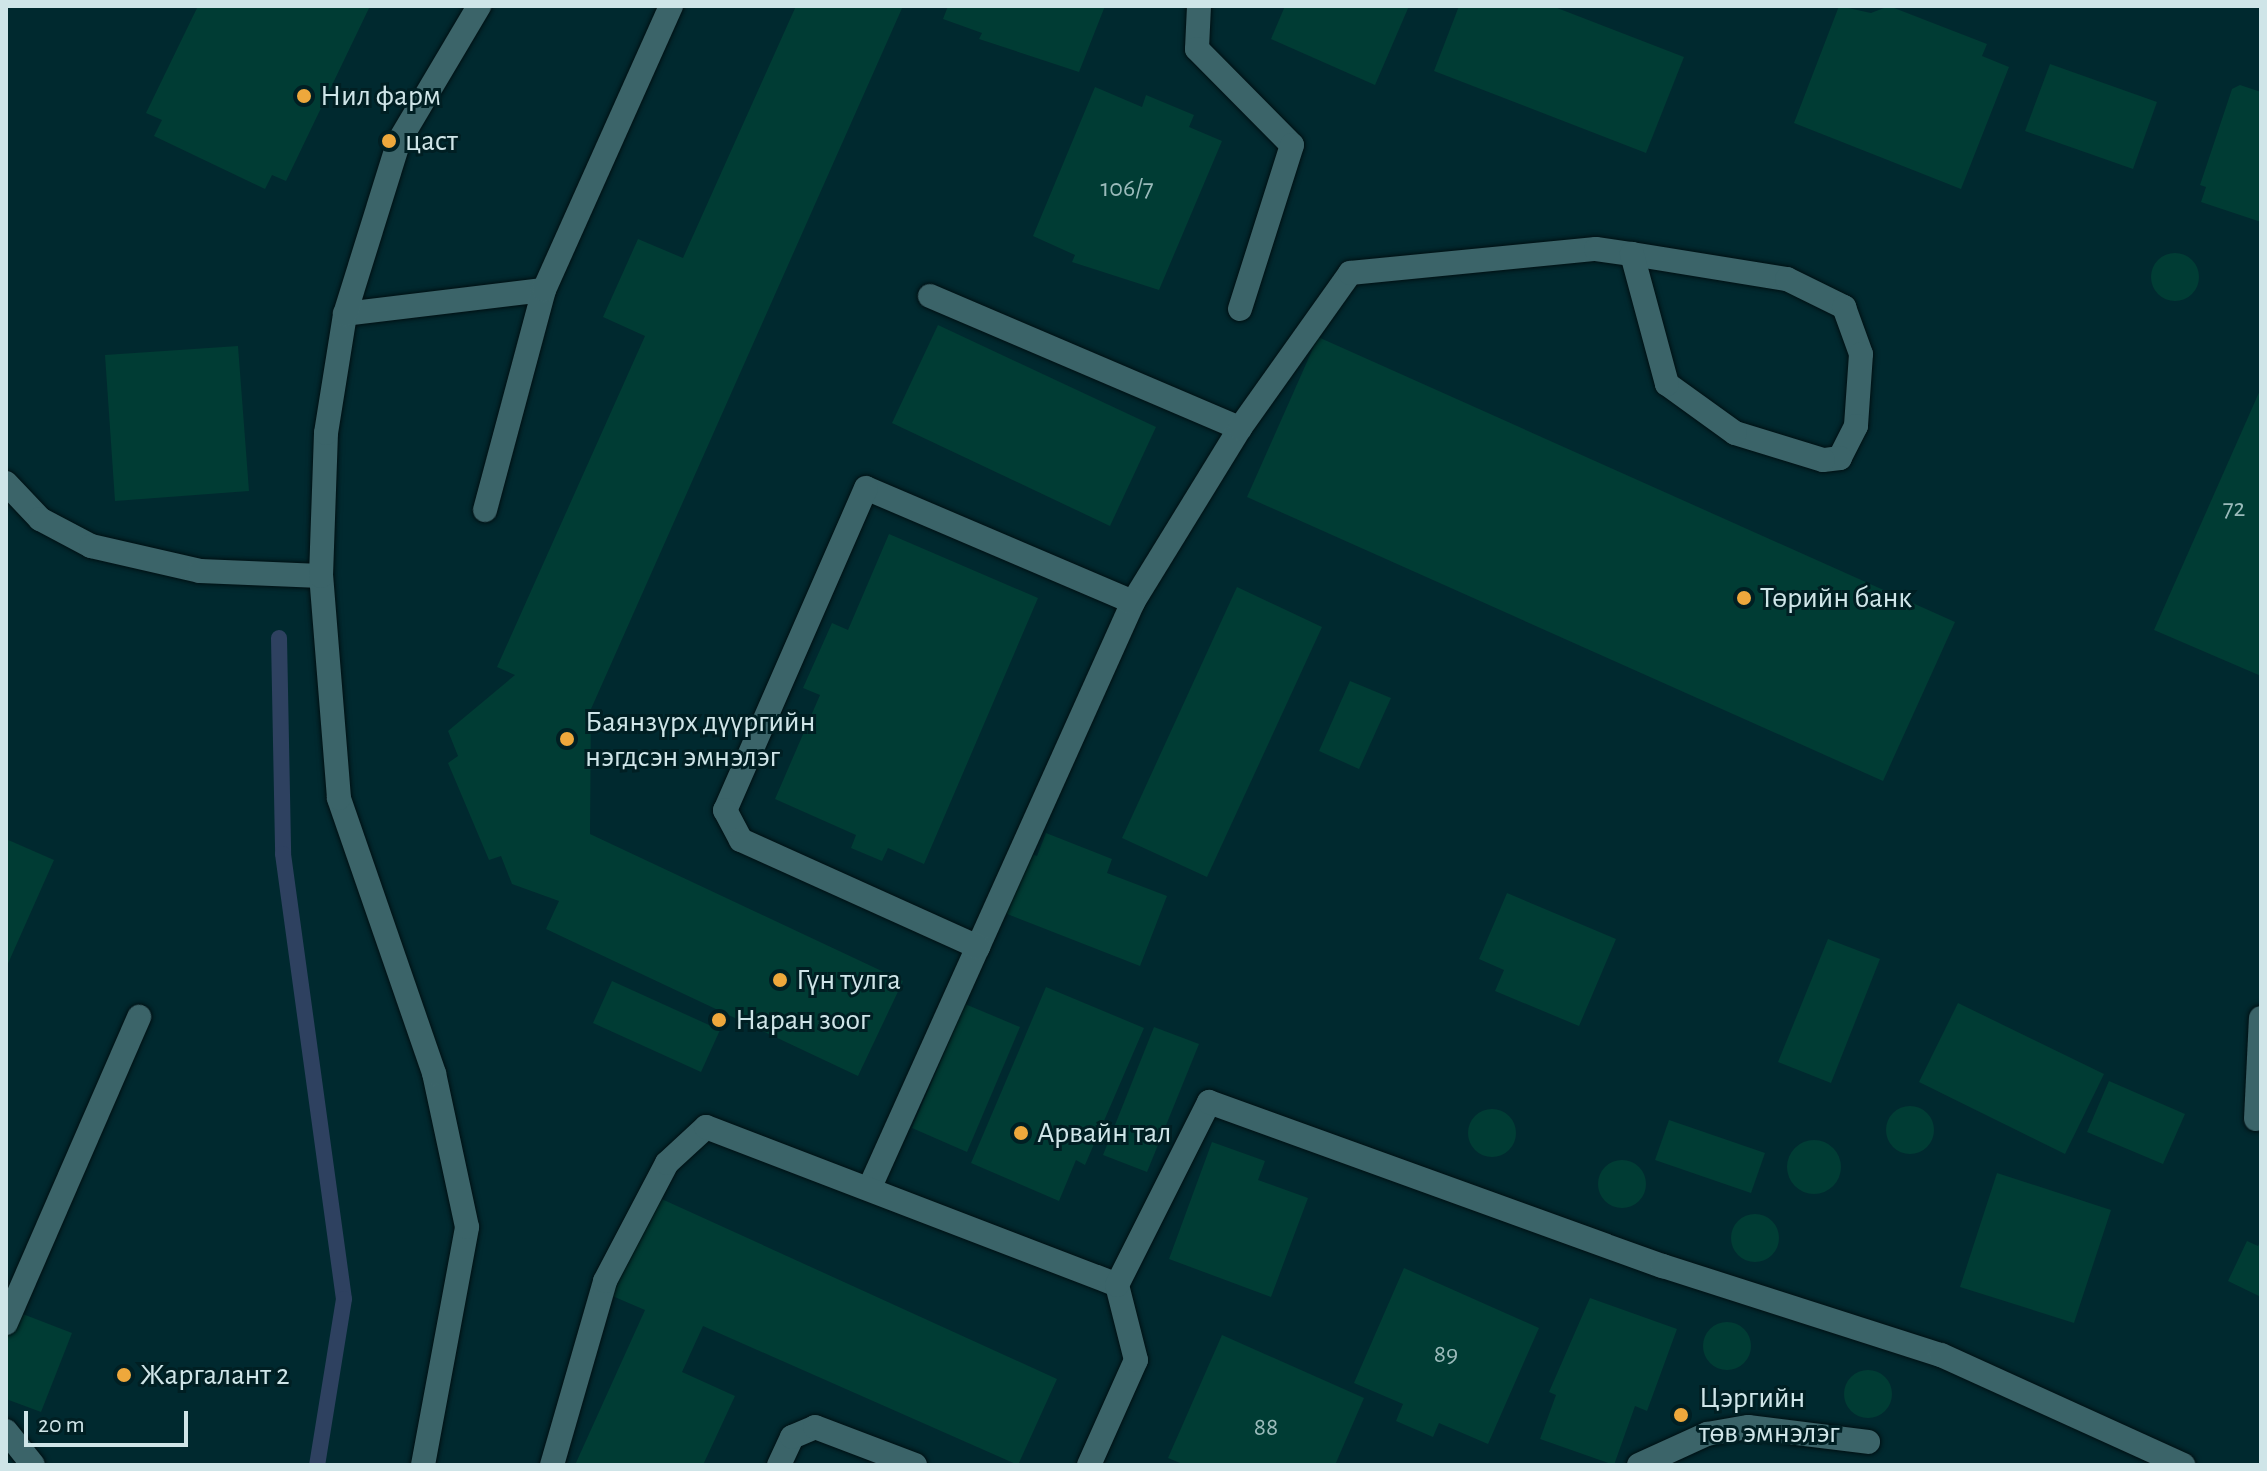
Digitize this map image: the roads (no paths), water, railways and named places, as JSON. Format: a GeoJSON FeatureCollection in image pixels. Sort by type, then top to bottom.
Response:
{"type":"FeatureCollection","features":[{"type":"Feature","properties":{"kind":"street"},"geometry":{"type":"LineString","coordinates":[[423,1465],[467,1227],[434,1073],[339,798],[321,576],[326,433],[345,314],[399,141],[479,6]]}},
{"type":"Feature","properties":{"kind":"street"},"geometry":{"type":"LineString","coordinates":[[485,510],[544,290],[671,6]]}},
{"type":"Feature","properties":{"kind":"street"},"geometry":{"type":"LineString","coordinates":[[1199,6],[1197,49],[1292,145],[1240,309]]}},
{"type":"Feature","properties":{"kind":"street"},"geometry":{"type":"LineString","coordinates":[[870,1187],[1133,602],[1240,428],[1350,273],[1596,249],[1632,254],[1787,279],[1844,307],[1861,354],[1856,426],[1840,458],[1823,460],[1735,433],[1667,384],[1632,254]]}},
{"type":"Feature","properties":{"kind":"street"},"geometry":{"type":"LineString","coordinates":[[345,314],[544,290]]}},
{"type":"Feature","properties":{"kind":"street"},"geometry":{"type":"LineString","coordinates":[[930,296],[1240,428]]}},
{"type":"Feature","properties":{"kind":"street"},"geometry":{"type":"LineString","coordinates":[[6,483],[40,519],[91,546],[200,571],[321,576]]}},
{"type":"Feature","properties":{"kind":"street"},"geometry":{"type":"LineString","coordinates":[[978,947],[741,840],[725,810],[866,488],[1133,602]]}},
{"type":"Feature","properties":{"kind":"street"},"geometry":{"type":"LineString","coordinates":[[6,1323],[139,1017]]}},
{"type":"Feature","properties":{"kind":"street"},"geometry":{"type":"LineString","coordinates":[[2256,1119],[2261,1018]]}},
{"type":"Feature","properties":{"kind":"street"},"geometry":{"type":"LineString","coordinates":[[1089,1465],[1136,1360],[1117,1285],[1209,1102],[1663,1266],[1941,1355],[2183,1465]]}},
{"type":"Feature","properties":{"kind":"street"},"geometry":{"type":"LineString","coordinates":[[552,1465],[605,1281],[685,1139],[706,1127],[870,1187],[1117,1285]]}},
{"type":"Feature","properties":{"kind":"street"},"geometry":{"type":"LineString","coordinates":[[779,1465],[792,1437],[815,1427],[915,1465]]}},
{"type":"Feature","properties":{"kind":"street"},"geometry":{"type":"LineString","coordinates":[[1639,1465],[1707,1434],[1748,1427],[1868,1442]]}},
{"type":"Feature","properties":{"kind":"street"},"geometry":{"type":"LineString","coordinates":[[6,1431],[33,1465]]}},
{"type":"Feature","properties":{"kind":"waterway"},"geometry":{"type":"LineString","coordinates":[[279,638],[283,854],[344,1299],[317,1465]]}},
{"type":"Feature","properties":{"kind":"place","name":"Нил фарм"},"geometry":{"type":"Point","coordinates":[304,96]}},
{"type":"Feature","properties":{"kind":"place","name":"цаст"},"geometry":{"type":"Point","coordinates":[389,141]}},
{"type":"Feature","properties":{"kind":"place","name":"Төрийн банк"},"geometry":{"type":"Point","coordinates":[1744,598]}},
{"type":"Feature","properties":{"kind":"place","name":"Баянзүрх дүүргийн нэгдсэн эмнэлэг"},"geometry":{"type":"Point","coordinates":[567,739]}},
{"type":"Feature","properties":{"kind":"place","name":"Гүн тулга"},"geometry":{"type":"Point","coordinates":[780,980]}},
{"type":"Feature","properties":{"kind":"place","name":"Наран зоог"},"geometry":{"type":"Point","coordinates":[719,1020]}},
{"type":"Feature","properties":{"kind":"place","name":"Арвайн тал"},"geometry":{"type":"Point","coordinates":[1021,1133]}},
{"type":"Feature","properties":{"kind":"place","name":"Жаргалант 2"},"geometry":{"type":"Point","coordinates":[124,1375]}},
{"type":"Feature","properties":{"kind":"place","name":"Цэргийн төв эмнэлэг"},"geometry":{"type":"Point","coordinates":[1681,1415]}}]}
